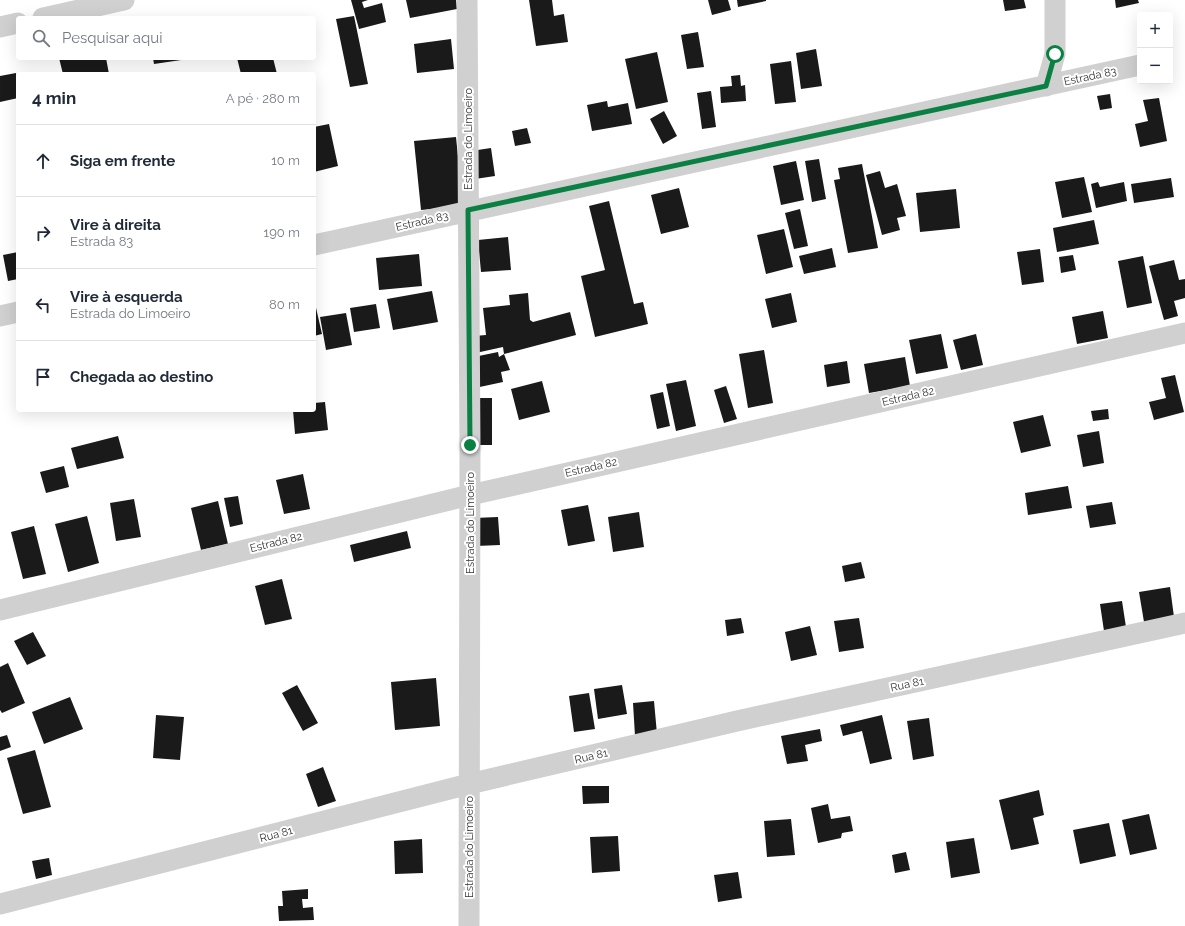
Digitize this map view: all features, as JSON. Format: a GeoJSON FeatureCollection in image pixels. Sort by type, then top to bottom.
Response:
{"type":"FeatureCollection","features":[{"type":"Feature","properties":{"kind":"street"},"geometry":{"type":"LineString","coordinates":[[52,16],[124,0]]}},
{"type":"Feature","properties":{"kind":"street","name":"Estrada do Limoeiro"},"geometry":{"type":"LineString","coordinates":[[467,0],[470,495],[469,926]]}},
{"type":"Feature","properties":{"kind":"street"},"geometry":{"type":"LineString","coordinates":[[1046,86],[1055,54],[1055,0]]}},
{"type":"Feature","properties":{"kind":"street"},"geometry":{"type":"LineString","coordinates":[[0,27],[16,23]]}},
{"type":"Feature","properties":{"kind":"street","name":"Estrada 83"},"geometry":{"type":"LineString","coordinates":[[316,245],[468,210],[1137,66]]}},
{"type":"Feature","properties":{"kind":"street"},"geometry":{"type":"LineString","coordinates":[[0,316],[16,312]]}},
{"type":"Feature","properties":{"kind":"street","name":"Estrada 82"},"geometry":{"type":"LineString","coordinates":[[0,610],[470,495],[1185,333]]}},
{"type":"Feature","properties":{"kind":"street","name":"Rua 81"},"geometry":{"type":"LineString","coordinates":[[0,904],[469,784],[738,722],[1185,623]]}},
{"type":"Feature","properties":{"kind":"building"},"geometry":{"type":"Polygon","coordinates":[[[351,0],[368,0],[362,2],[364,8],[382,3],[386,22],[359,29],[351,0]]]}},
{"type":"Feature","properties":{"kind":"building"},"geometry":{"type":"Polygon","coordinates":[[[406,0],[456,0],[457,9],[410,18],[406,0]]]}},
{"type":"Feature","properties":{"kind":"building"},"geometry":{"type":"Polygon","coordinates":[[[529,0],[552,0],[554,16],[564,14],[568,42],[536,46],[529,0]]]}},
{"type":"Feature","properties":{"kind":"building"},"geometry":{"type":"Polygon","coordinates":[[[708,0],[728,0],[731,10],[712,15],[708,0]]]}},
{"type":"Feature","properties":{"kind":"building"},"geometry":{"type":"Polygon","coordinates":[[[737,0],[766,0],[766,1],[738,7],[737,0]]]}},
{"type":"Feature","properties":{"kind":"building"},"geometry":{"type":"Polygon","coordinates":[[[1003,0],[1024,0],[1026,8],[1005,11],[1003,0]]]}},
{"type":"Feature","properties":{"kind":"building"},"geometry":{"type":"Polygon","coordinates":[[[1115,0],[1138,0],[1139,3],[1116,8],[1115,0]]]}},
{"type":"Feature","properties":{"kind":"building"},"geometry":{"type":"Polygon","coordinates":[[[354,16],[368,84],[350,87],[336,19],[354,16]]]}},
{"type":"Feature","properties":{"kind":"building"},"geometry":{"type":"Polygon","coordinates":[[[698,32],[704,67],[687,69],[681,35],[698,32]]]}},
{"type":"Feature","properties":{"kind":"building"},"geometry":{"type":"Polygon","coordinates":[[[451,39],[454,69],[417,73],[414,44],[451,39]]]}},
{"type":"Feature","properties":{"kind":"building"},"geometry":{"type":"Polygon","coordinates":[[[816,49],[822,86],[801,89],[796,53],[816,49]]]}},
{"type":"Feature","properties":{"kind":"building"},"geometry":{"type":"Polygon","coordinates":[[[657,52],[668,102],[636,109],[625,59],[657,52]]]}},
{"type":"Feature","properties":{"kind":"building"},"geometry":{"type":"Polygon","coordinates":[[[60,60],[106,60],[109,72],[62,72],[60,60]]]}},
{"type":"Feature","properties":{"kind":"building"},"geometry":{"type":"Polygon","coordinates":[[[153,60],[181,60],[154,64],[153,60]]]}},
{"type":"Feature","properties":{"kind":"building"},"geometry":{"type":"Polygon","coordinates":[[[238,60],[274,60],[276,72],[240,72],[238,60]]]}},
{"type":"Feature","properties":{"kind":"building"},"geometry":{"type":"Polygon","coordinates":[[[791,61],[796,102],[775,104],[770,64],[791,61]]]}},
{"type":"Feature","properties":{"kind":"building"},"geometry":{"type":"Polygon","coordinates":[[[16,73],[16,98],[0,102],[0,76],[16,73]]]}},
{"type":"Feature","properties":{"kind":"building"},"geometry":{"type":"Polygon","coordinates":[[[740,75],[741,86],[745,85],[746,101],[721,103],[720,87],[732,86],[731,76],[740,75]]]}},
{"type":"Feature","properties":{"kind":"building"},"geometry":{"type":"Polygon","coordinates":[[[711,91],[716,127],[702,129],[697,93],[711,91]]]}},
{"type":"Feature","properties":{"kind":"building"},"geometry":{"type":"Polygon","coordinates":[[[1110,94],[1112,108],[1100,110],[1097,96],[1110,94]]]}},
{"type":"Feature","properties":{"kind":"building"},"geometry":{"type":"Polygon","coordinates":[[[1159,98],[1167,141],[1140,147],[1135,124],[1148,121],[1143,100],[1159,98]]]}},
{"type":"Feature","properties":{"kind":"building"},"geometry":{"type":"Polygon","coordinates":[[[607,101],[608,107],[628,103],[632,124],[592,131],[587,105],[607,101]]]}},
{"type":"Feature","properties":{"kind":"building"},"geometry":{"type":"Polygon","coordinates":[[[664,111],[677,136],[663,144],[650,119],[664,111]]]}},
{"type":"Feature","properties":{"kind":"building"},"geometry":{"type":"Polygon","coordinates":[[[329,124],[338,166],[316,172],[316,127],[329,124]]]}},
{"type":"Feature","properties":{"kind":"building"},"geometry":{"type":"Polygon","coordinates":[[[527,128],[531,143],[515,146],[512,131],[527,128]]]}},
{"type":"Feature","properties":{"kind":"building"},"geometry":{"type":"Polygon","coordinates":[[[456,137],[463,206],[421,210],[414,141],[456,137]]]}},
{"type":"Feature","properties":{"kind":"building"},"geometry":{"type":"Polygon","coordinates":[[[491,148],[495,176],[475,179],[471,151],[491,148]]]}},
{"type":"Feature","properties":{"kind":"building"},"geometry":{"type":"Polygon","coordinates":[[[819,159],[826,199],[812,202],[805,161],[819,159]]]}},
{"type":"Feature","properties":{"kind":"building"},"geometry":{"type":"Polygon","coordinates":[[[796,161],[804,200],[781,205],[773,166],[796,161]]]}},
{"type":"Feature","properties":{"kind":"building"},"geometry":{"type":"Polygon","coordinates":[[[862,164],[878,248],[848,253],[834,180],[840,179],[838,168],[862,164]]]}},
{"type":"Feature","properties":{"kind":"building"},"geometry":{"type":"Polygon","coordinates":[[[880,171],[885,188],[897,184],[906,216],[897,218],[900,230],[882,235],[866,175],[880,171]]]}},
{"type":"Feature","properties":{"kind":"building"},"geometry":{"type":"Polygon","coordinates":[[[1084,177],[1092,212],[1062,218],[1055,182],[1084,177]]]}},
{"type":"Feature","properties":{"kind":"building"},"geometry":{"type":"Polygon","coordinates":[[[1171,178],[1174,197],[1134,203],[1131,184],[1171,178]]]}},
{"type":"Feature","properties":{"kind":"building"},"geometry":{"type":"Polygon","coordinates":[[[1098,182],[1100,187],[1124,182],[1127,201],[1096,208],[1091,184],[1098,182]]]}},
{"type":"Feature","properties":{"kind":"building"},"geometry":{"type":"Polygon","coordinates":[[[679,188],[689,227],[661,234],[651,195],[679,188]]]}},
{"type":"Feature","properties":{"kind":"building"},"geometry":{"type":"Polygon","coordinates":[[[956,189],[960,228],[920,232],[916,193],[956,189]]]}},
{"type":"Feature","properties":{"kind":"building"},"geometry":{"type":"Polygon","coordinates":[[[609,201],[634,304],[643,302],[648,324],[595,337],[581,276],[605,270],[589,206],[609,201]]]}},
{"type":"Feature","properties":{"kind":"building"},"geometry":{"type":"Polygon","coordinates":[[[800,209],[808,246],[794,249],[785,213],[800,209]]]}},
{"type":"Feature","properties":{"kind":"building"},"geometry":{"type":"Polygon","coordinates":[[[1094,220],[1099,244],[1057,252],[1053,228],[1094,220]]]}},
{"type":"Feature","properties":{"kind":"building"},"geometry":{"type":"Polygon","coordinates":[[[784,229],[793,267],[766,274],[757,235],[784,229]]]}},
{"type":"Feature","properties":{"kind":"building"},"geometry":{"type":"Polygon","coordinates":[[[508,237],[511,270],[481,272],[478,240],[508,237]]]}},
{"type":"Feature","properties":{"kind":"building"},"geometry":{"type":"Polygon","coordinates":[[[832,248],[836,267],[804,274],[799,256],[832,248]]]}},
{"type":"Feature","properties":{"kind":"building"},"geometry":{"type":"Polygon","coordinates":[[[1040,249],[1044,282],[1022,285],[1017,252],[1040,249]]]}},
{"type":"Feature","properties":{"kind":"building"},"geometry":{"type":"Polygon","coordinates":[[[16,252],[16,279],[8,281],[3,255],[16,252]]]}},
{"type":"Feature","properties":{"kind":"building"},"geometry":{"type":"Polygon","coordinates":[[[419,254],[422,286],[379,290],[376,258],[419,254]]]}},
{"type":"Feature","properties":{"kind":"building"},"geometry":{"type":"Polygon","coordinates":[[[1073,255],[1076,270],[1061,273],[1059,257],[1073,255]]]}},
{"type":"Feature","properties":{"kind":"building"},"geometry":{"type":"Polygon","coordinates":[[[1143,256],[1152,303],[1127,308],[1118,261],[1143,256]]]}},
{"type":"Feature","properties":{"kind":"building"},"geometry":{"type":"Polygon","coordinates":[[[1174,260],[1179,280],[1185,279],[1185,298],[1174,301],[1178,316],[1164,320],[1149,266],[1174,260]]]}},
{"type":"Feature","properties":{"kind":"building"},"geometry":{"type":"Polygon","coordinates":[[[432,291],[438,322],[393,330],[387,299],[432,291]]]}},
{"type":"Feature","properties":{"kind":"building"},"geometry":{"type":"Polygon","coordinates":[[[528,293],[530,320],[533,322],[570,312],[576,335],[504,354],[503,347],[471,354],[474,336],[486,335],[483,308],[510,305],[509,295],[528,293]]]}},
{"type":"Feature","properties":{"kind":"building"},"geometry":{"type":"Polygon","coordinates":[[[791,293],[797,322],[772,328],[765,299],[791,293]]]}},
{"type":"Feature","properties":{"kind":"building"},"geometry":{"type":"Polygon","coordinates":[[[376,304],[380,328],[354,332],[350,308],[376,304]]]}},
{"type":"Feature","properties":{"kind":"building"},"geometry":{"type":"Polygon","coordinates":[[[316,308],[322,334],[316,336],[316,308]]]}},
{"type":"Feature","properties":{"kind":"building"},"geometry":{"type":"Polygon","coordinates":[[[1103,311],[1108,338],[1077,344],[1072,317],[1103,311]]]}},
{"type":"Feature","properties":{"kind":"building"},"geometry":{"type":"Polygon","coordinates":[[[346,313],[352,345],[326,350],[320,317],[346,313]]]}},
{"type":"Feature","properties":{"kind":"building"},"geometry":{"type":"Polygon","coordinates":[[[941,334],[948,368],[916,374],[909,340],[941,334]]]}},
{"type":"Feature","properties":{"kind":"building"},"geometry":{"type":"Polygon","coordinates":[[[976,334],[983,365],[961,370],[953,340],[976,334]]]}},
{"type":"Feature","properties":{"kind":"building"},"geometry":{"type":"Polygon","coordinates":[[[764,350],[773,403],[748,408],[739,354],[764,350]]]}},
{"type":"Feature","properties":{"kind":"building"},"geometry":{"type":"Polygon","coordinates":[[[498,352],[499,357],[504,354],[510,370],[501,372],[503,382],[475,388],[469,358],[498,352]]]}},
{"type":"Feature","properties":{"kind":"building"},"geometry":{"type":"Polygon","coordinates":[[[905,357],[910,386],[869,393],[864,364],[905,357]]]}},
{"type":"Feature","properties":{"kind":"building"},"geometry":{"type":"Polygon","coordinates":[[[847,361],[850,383],[827,387],[824,365],[847,361]]]}},
{"type":"Feature","properties":{"kind":"building"},"geometry":{"type":"Polygon","coordinates":[[[1175,375],[1184,412],[1154,420],[1149,402],[1166,398],[1161,378],[1175,375]]]}},
{"type":"Feature","properties":{"kind":"building"},"geometry":{"type":"Polygon","coordinates":[[[686,380],[696,426],[676,431],[666,384],[686,380]]]}},
{"type":"Feature","properties":{"kind":"building"},"geometry":{"type":"Polygon","coordinates":[[[542,381],[550,412],[519,420],[511,389],[542,381]]]}},
{"type":"Feature","properties":{"kind":"building"},"geometry":{"type":"Polygon","coordinates":[[[726,386],[737,419],[724,423],[714,390],[726,386]]]}},
{"type":"Feature","properties":{"kind":"building"},"geometry":{"type":"Polygon","coordinates":[[[663,392],[670,426],[657,429],[650,395],[663,392]]]}},
{"type":"Feature","properties":{"kind":"building"},"geometry":{"type":"Polygon","coordinates":[[[470,398],[492,398],[492,445],[470,445],[470,398]]]}},
{"type":"Feature","properties":{"kind":"building"},"geometry":{"type":"Polygon","coordinates":[[[325,402],[328,430],[295,434],[293,412],[316,412],[316,403],[325,402]]]}},
{"type":"Feature","properties":{"kind":"building"},"geometry":{"type":"Polygon","coordinates":[[[1108,409],[1109,419],[1093,421],[1091,411],[1108,409]]]}},
{"type":"Feature","properties":{"kind":"building"},"geometry":{"type":"Polygon","coordinates":[[[1043,415],[1051,446],[1021,453],[1013,422],[1043,415]]]}},
{"type":"Feature","properties":{"kind":"building"},"geometry":{"type":"Polygon","coordinates":[[[1099,431],[1104,463],[1083,467],[1077,435],[1099,431]]]}},
{"type":"Feature","properties":{"kind":"building"},"geometry":{"type":"Polygon","coordinates":[[[118,436],[124,458],[77,469],[71,448],[118,436]]]}},
{"type":"Feature","properties":{"kind":"building"},"geometry":{"type":"Polygon","coordinates":[[[64,466],[69,487],[46,493],[40,472],[64,466]]]}},
{"type":"Feature","properties":{"kind":"building"},"geometry":{"type":"Polygon","coordinates":[[[303,474],[310,509],[284,514],[276,480],[303,474]]]}},
{"type":"Feature","properties":{"kind":"building"},"geometry":{"type":"Polygon","coordinates":[[[1068,486],[1072,508],[1028,515],[1025,493],[1068,486]]]}},
{"type":"Feature","properties":{"kind":"building"},"geometry":{"type":"Polygon","coordinates":[[[238,496],[243,524],[230,527],[224,498],[238,496]]]}},
{"type":"Feature","properties":{"kind":"building"},"geometry":{"type":"Polygon","coordinates":[[[134,499],[141,537],[116,541],[110,503],[134,499]]]}},
{"type":"Feature","properties":{"kind":"building"},"geometry":{"type":"Polygon","coordinates":[[[218,501],[228,544],[201,550],[191,508],[218,501]]]}},
{"type":"Feature","properties":{"kind":"building"},"geometry":{"type":"Polygon","coordinates":[[[1112,502],[1116,524],[1090,528],[1086,506],[1112,502]]]}},
{"type":"Feature","properties":{"kind":"building"},"geometry":{"type":"Polygon","coordinates":[[[588,505],[595,541],[568,546],[561,510],[588,505]]]}},
{"type":"Feature","properties":{"kind":"building"},"geometry":{"type":"Polygon","coordinates":[[[639,512],[644,547],[613,552],[608,517],[639,512]]]}},
{"type":"Feature","properties":{"kind":"building"},"geometry":{"type":"Polygon","coordinates":[[[87,516],[99,563],[68,572],[55,524],[87,516]]]}},
{"type":"Feature","properties":{"kind":"building"},"geometry":{"type":"Polygon","coordinates":[[[498,517],[500,545],[476,546],[474,518],[498,517]]]}},
{"type":"Feature","properties":{"kind":"building"},"geometry":{"type":"Polygon","coordinates":[[[34,526],[46,574],[23,579],[11,532],[34,526]]]}},
{"type":"Feature","properties":{"kind":"building"},"geometry":{"type":"Polygon","coordinates":[[[407,531],[411,548],[354,562],[350,545],[407,531]]]}},
{"type":"Feature","properties":{"kind":"building"},"geometry":{"type":"Polygon","coordinates":[[[861,562],[865,578],[845,582],[842,566],[861,562]]]}},
{"type":"Feature","properties":{"kind":"building"},"geometry":{"type":"Polygon","coordinates":[[[282,579],[292,619],[265,625],[255,586],[282,579]]]}},
{"type":"Feature","properties":{"kind":"building"},"geometry":{"type":"Polygon","coordinates":[[[1170,587],[1174,617],[1144,622],[1139,592],[1170,587]]]}},
{"type":"Feature","properties":{"kind":"building"},"geometry":{"type":"Polygon","coordinates":[[[1122,601],[1126,627],[1104,631],[1100,604],[1122,601]]]}},
{"type":"Feature","properties":{"kind":"building"},"geometry":{"type":"Polygon","coordinates":[[[741,618],[744,633],[727,636],[725,620],[741,618]]]}},
{"type":"Feature","properties":{"kind":"building"},"geometry":{"type":"Polygon","coordinates":[[[859,618],[864,648],[839,652],[834,621],[859,618]]]}},
{"type":"Feature","properties":{"kind":"building"},"geometry":{"type":"Polygon","coordinates":[[[810,626],[817,655],[791,661],[785,632],[810,626]]]}},
{"type":"Feature","properties":{"kind":"building"},"geometry":{"type":"Polygon","coordinates":[[[33,632],[46,656],[27,665],[14,641],[33,632]]]}},
{"type":"Feature","properties":{"kind":"building"},"geometry":{"type":"Polygon","coordinates":[[[8,663],[25,703],[2,713],[0,710],[0,667],[8,663]]]}},
{"type":"Feature","properties":{"kind":"building"},"geometry":{"type":"Polygon","coordinates":[[[436,678],[440,726],[395,730],[391,682],[436,678]]]}},
{"type":"Feature","properties":{"kind":"building"},"geometry":{"type":"Polygon","coordinates":[[[297,685],[318,723],[303,731],[282,693],[297,685]]]}},
{"type":"Feature","properties":{"kind":"building"},"geometry":{"type":"Polygon","coordinates":[[[622,685],[627,714],[598,719],[594,689],[622,685]]]}},
{"type":"Feature","properties":{"kind":"building"},"geometry":{"type":"Polygon","coordinates":[[[589,693],[595,729],[574,732],[569,696],[589,693]]]}},
{"type":"Feature","properties":{"kind":"building"},"geometry":{"type":"Polygon","coordinates":[[[70,697],[83,729],[44,744],[32,712],[70,697]]]}},
{"type":"Feature","properties":{"kind":"building"},"geometry":{"type":"Polygon","coordinates":[[[654,701],[657,734],[635,736],[633,703],[654,701]]]}},
{"type":"Feature","properties":{"kind":"building"},"geometry":{"type":"Polygon","coordinates":[[[156,715],[184,717],[180,760],[153,758],[156,715]]]}},
{"type":"Feature","properties":{"kind":"building"},"geometry":{"type":"Polygon","coordinates":[[[882,715],[892,759],[870,764],[862,731],[843,736],[840,725],[882,715]]]}},
{"type":"Feature","properties":{"kind":"building"},"geometry":{"type":"Polygon","coordinates":[[[929,718],[934,756],[913,760],[907,721],[929,718]]]}},
{"type":"Feature","properties":{"kind":"building"},"geometry":{"type":"Polygon","coordinates":[[[820,729],[822,741],[805,745],[808,761],[787,764],[781,736],[820,729]]]}},
{"type":"Feature","properties":{"kind":"building"},"geometry":{"type":"Polygon","coordinates":[[[7,735],[11,747],[0,751],[0,737],[7,735]]]}},
{"type":"Feature","properties":{"kind":"building"},"geometry":{"type":"Polygon","coordinates":[[[35,750],[51,807],[23,814],[7,758],[35,750]]]}},
{"type":"Feature","properties":{"kind":"building"},"geometry":{"type":"Polygon","coordinates":[[[323,767],[336,801],[318,807],[306,774],[323,767]]]}},
{"type":"Feature","properties":{"kind":"building"},"geometry":{"type":"Polygon","coordinates":[[[582,786],[609,786],[609,803],[583,804],[582,786]]]}},
{"type":"Feature","properties":{"kind":"building"},"geometry":{"type":"Polygon","coordinates":[[[1039,790],[1044,815],[1033,818],[1039,844],[1011,850],[999,800],[1039,790]]]}},
{"type":"Feature","properties":{"kind":"building"},"geometry":{"type":"Polygon","coordinates":[[[828,804],[831,819],[850,816],[853,831],[842,833],[841,838],[818,843],[811,808],[828,804]]]}},
{"type":"Feature","properties":{"kind":"building"},"geometry":{"type":"Polygon","coordinates":[[[1149,814],[1157,849],[1130,855],[1122,820],[1149,814]]]}},
{"type":"Feature","properties":{"kind":"building"},"geometry":{"type":"Polygon","coordinates":[[[791,819],[795,855],[767,857],[764,821],[791,819]]]}},
{"type":"Feature","properties":{"kind":"building"},"geometry":{"type":"Polygon","coordinates":[[[1109,823],[1116,856],[1080,864],[1073,830],[1109,823]]]}},
{"type":"Feature","properties":{"kind":"building"},"geometry":{"type":"Polygon","coordinates":[[[618,836],[620,871],[592,873],[590,837],[618,836]]]}},
{"type":"Feature","properties":{"kind":"building"},"geometry":{"type":"Polygon","coordinates":[[[974,838],[980,873],[951,878],[946,842],[974,838]]]}},
{"type":"Feature","properties":{"kind":"building"},"geometry":{"type":"Polygon","coordinates":[[[422,839],[423,873],[395,874],[394,841],[422,839]]]}},
{"type":"Feature","properties":{"kind":"building"},"geometry":{"type":"Polygon","coordinates":[[[906,852],[910,870],[895,873],[892,855],[906,852]]]}},
{"type":"Feature","properties":{"kind":"building"},"geometry":{"type":"Polygon","coordinates":[[[49,858],[52,875],[36,879],[32,861],[49,858]]]}},
{"type":"Feature","properties":{"kind":"building"},"geometry":{"type":"Polygon","coordinates":[[[738,872],[742,898],[718,902],[714,875],[738,872]]]}},
{"type":"Feature","properties":{"kind":"building"},"geometry":{"type":"Polygon","coordinates":[[[308,889],[308,899],[302,899],[303,908],[313,907],[314,920],[279,921],[278,906],[283,906],[282,891],[308,889]]]}},
{"type":"Feature","properties":{"kind":"route"},"geometry":{"type":"LineString","coordinates":[[470,445],[468,210],[1046,86],[1055,54]]}}]}
